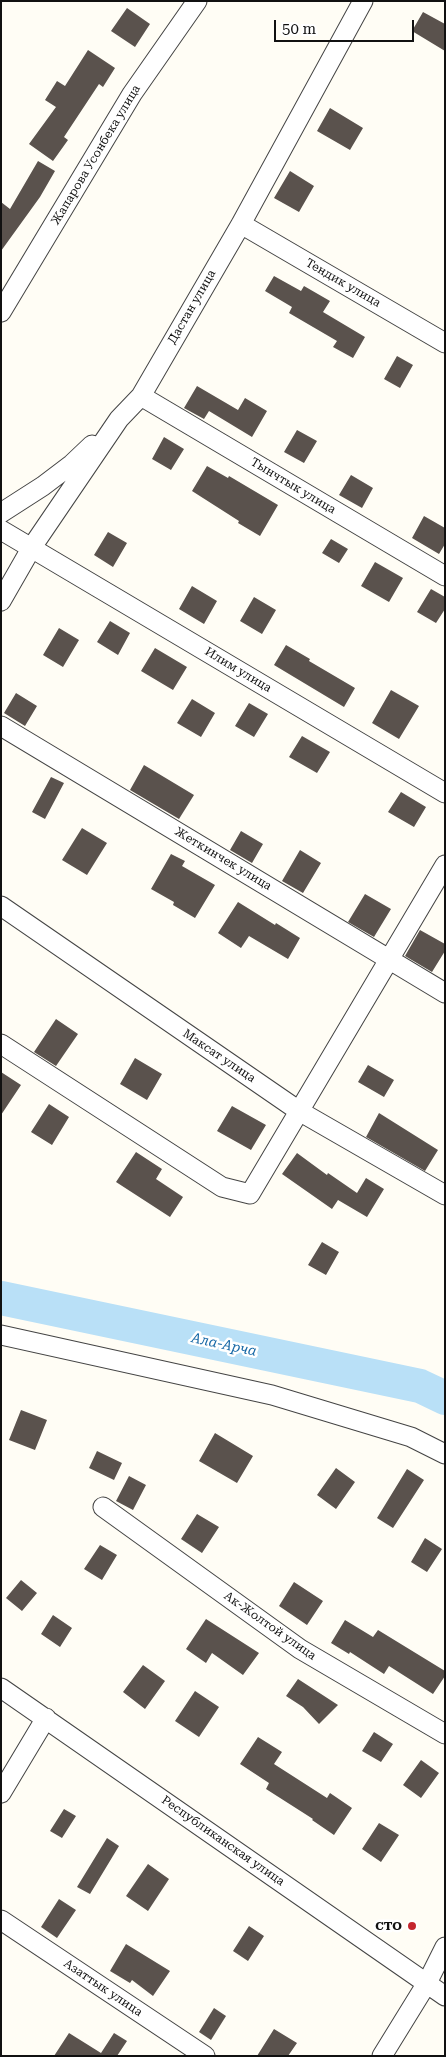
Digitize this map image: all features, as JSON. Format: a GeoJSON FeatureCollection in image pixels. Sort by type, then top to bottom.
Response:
{"type":"FeatureCollection","features":[{"type":"Feature","properties":{"kind":"street","name":"Жапарова Усонбека улица"},"geometry":{"type":"LineString","coordinates":[[1,312],[132,94],[197,1]]}},
{"type":"Feature","properties":{"kind":"street","name":"Дастан улица"},"geometry":{"type":"LineString","coordinates":[[1,601],[32,547],[119,419],[141,396],[241,224],[363,1]]}},
{"type":"Feature","properties":{"kind":"street","name":"Тендик улица"},"geometry":{"type":"LineString","coordinates":[[241,224],[445,343]]}},
{"type":"Feature","properties":{"kind":"street","name":"Тынчтык улица"},"geometry":{"type":"LineString","coordinates":[[141,396],[445,576]]}},
{"type":"Feature","properties":{"kind":"street"},"geometry":{"type":"LineString","coordinates":[[1,513],[43,486],[72,464],[119,419]]}},
{"type":"Feature","properties":{"kind":"street","name":"Илим улица"},"geometry":{"type":"LineString","coordinates":[[1,530],[445,793]]}},
{"type":"Feature","properties":{"kind":"street","name":"Жеткинчек улица"},"geometry":{"type":"LineString","coordinates":[[1,726],[445,992]]}},
{"type":"Feature","properties":{"kind":"street"},"geometry":{"type":"LineString","coordinates":[[1,1044],[222,1187],[250,1194],[445,866]]}},
{"type":"Feature","properties":{"kind":"street","name":"Максат улица"},"geometry":{"type":"LineString","coordinates":[[1,906],[300,1111],[445,1195]]}},
{"type":"Feature","properties":{"kind":"street"},"geometry":{"type":"LineString","coordinates":[[1,1335],[272,1396],[411,1437],[445,1454]]}},
{"type":"Feature","properties":{"kind":"street","name":"Ак-Жолтой улица"},"geometry":{"type":"LineString","coordinates":[[103,1507],[300,1649],[445,1734]]}},
{"type":"Feature","properties":{"kind":"street","name":"Республиканская улица"},"geometry":{"type":"LineString","coordinates":[[1,1688],[445,1996]]}},
{"type":"Feature","properties":{"kind":"street"},"geometry":{"type":"LineString","coordinates":[[1,1793],[46,1718]]}},
{"type":"Feature","properties":{"kind":"street","name":"Азаттык улица"},"geometry":{"type":"LineString","coordinates":[[1,1920],[205,2056]]}},
{"type":"Feature","properties":{"kind":"street"},"geometry":{"type":"LineString","coordinates":[[382,2056],[427,1983],[445,1947]]}},
{"type":"Feature","properties":{"kind":"building"},"geometry":{"type":"Polygon","coordinates":[[[127,8],[150,24],[135,47],[111,31],[127,8]]]}},
{"type":"Feature","properties":{"kind":"building"},"geometry":{"type":"Polygon","coordinates":[[[423,12],[445,24],[445,51],[412,31],[423,12]]]}},
{"type":"Feature","properties":{"kind":"building"},"geometry":{"type":"Polygon","coordinates":[[[88,50],[115,68],[103,87],[99,84],[64,137],[68,140],[53,161],[29,144],[56,107],[45,100],[57,81],[65,86],[88,50]]]}},
{"type":"Feature","properties":{"kind":"building"},"geometry":{"type":"Polygon","coordinates":[[[330,108],[363,128],[350,150],[317,131],[330,108]]]}},
{"type":"Feature","properties":{"kind":"building"},"geometry":{"type":"Polygon","coordinates":[[[38,161],[55,171],[40,197],[1,251],[1,202],[10,209],[38,161]]]}},
{"type":"Feature","properties":{"kind":"building"},"geometry":{"type":"Polygon","coordinates":[[[290,171],[314,186],[299,212],[274,198],[290,171]]]}},
{"type":"Feature","properties":{"kind":"building"},"geometry":{"type":"Polygon","coordinates":[[[274,276],[301,291],[304,286],[330,301],[323,312],[365,337],[353,358],[333,347],[337,341],[289,313],[292,307],[265,291],[274,276]]]}},
{"type":"Feature","properties":{"kind":"building"},"geometry":{"type":"Polygon","coordinates":[[[397,356],[413,365],[400,388],[384,379],[397,356]]]}},
{"type":"Feature","properties":{"kind":"building"},"geometry":{"type":"Polygon","coordinates":[[[197,386],[238,410],[245,398],[267,411],[252,437],[209,411],[204,419],[184,408],[197,386]]]}},
{"type":"Feature","properties":{"kind":"building"},"geometry":{"type":"Polygon","coordinates":[[[297,430],[317,441],[304,463],[284,452],[297,430]]]}},
{"type":"Feature","properties":{"kind":"building"},"geometry":{"type":"Polygon","coordinates":[[[164,437],[184,449],[171,470],[152,459],[164,437]]]}},
{"type":"Feature","properties":{"kind":"building"},"geometry":{"type":"Polygon","coordinates":[[[207,466],[228,478],[229,476],[278,505],[260,536],[192,491],[207,466]]]}},
{"type":"Feature","properties":{"kind":"building"},"geometry":{"type":"Polygon","coordinates":[[[351,475],[373,488],[362,508],[339,495],[351,475]]]}},
{"type":"Feature","properties":{"kind":"building"},"geometry":{"type":"Polygon","coordinates":[[[424,516],[445,528],[445,544],[439,554],[412,538],[424,516]]]}},
{"type":"Feature","properties":{"kind":"building"},"geometry":{"type":"Polygon","coordinates":[[[108,532],[127,543],[113,567],[94,555],[108,532]]]}},
{"type":"Feature","properties":{"kind":"building"},"geometry":{"type":"Polygon","coordinates":[[[331,539],[348,549],[339,563],[322,553],[331,539]]]}},
{"type":"Feature","properties":{"kind":"building"},"geometry":{"type":"Polygon","coordinates":[[[375,562],[403,578],[389,602],[361,586],[375,562]]]}},
{"type":"Feature","properties":{"kind":"building"},"geometry":{"type":"Polygon","coordinates":[[[192,586],[217,601],[204,624],[179,609],[192,586]]]}},
{"type":"Feature","properties":{"kind":"building"},"geometry":{"type":"Polygon","coordinates":[[[431,589],[445,597],[445,609],[436,623],[417,612],[431,589]]]}},
{"type":"Feature","properties":{"kind":"building"},"geometry":{"type":"Polygon","coordinates":[[[254,597],[276,610],[262,634],[240,621],[254,597]]]}},
{"type":"Feature","properties":{"kind":"building"},"geometry":{"type":"Polygon","coordinates":[[[110,621],[130,633],[118,655],[97,642],[110,621]]]}},
{"type":"Feature","properties":{"kind":"building"},"geometry":{"type":"Polygon","coordinates":[[[59,628],[79,640],[63,667],[43,655],[59,628]]]}},
{"type":"Feature","properties":{"kind":"building"},"geometry":{"type":"Polygon","coordinates":[[[286,645],[355,688],[344,707],[274,665],[286,645]]]}},
{"type":"Feature","properties":{"kind":"building"},"geometry":{"type":"Polygon","coordinates":[[[155,648],[187,667],[173,690],[141,671],[155,648]]]}},
{"type":"Feature","properties":{"kind":"building"},"geometry":{"type":"Polygon","coordinates":[[[391,690],[419,706],[399,739],[372,723],[391,690]]]}},
{"type":"Feature","properties":{"kind":"building"},"geometry":{"type":"Polygon","coordinates":[[[16,693],[37,706],[25,726],[4,713],[16,693]]]}},
{"type":"Feature","properties":{"kind":"building"},"geometry":{"type":"Polygon","coordinates":[[[192,699],[215,713],[201,737],[177,723],[192,699]]]}},
{"type":"Feature","properties":{"kind":"building"},"geometry":{"type":"Polygon","coordinates":[[[249,703],[268,714],[254,737],[235,726],[249,703]]]}},
{"type":"Feature","properties":{"kind":"building"},"geometry":{"type":"Polygon","coordinates":[[[302,736],[330,752],[317,773],[289,757],[302,736]]]}},
{"type":"Feature","properties":{"kind":"building"},"geometry":{"type":"Polygon","coordinates":[[[144,765],[194,795],[179,819],[130,790],[144,765]]]}},
{"type":"Feature","properties":{"kind":"building"},"geometry":{"type":"Polygon","coordinates":[[[51,777],[64,783],[45,819],[32,812],[51,777]]]}},
{"type":"Feature","properties":{"kind":"building"},"geometry":{"type":"Polygon","coordinates":[[[401,792],[426,807],[414,827],[388,812],[401,792]]]}},
{"type":"Feature","properties":{"kind":"building"},"geometry":{"type":"Polygon","coordinates":[[[82,828],[107,843],[87,875],[62,860],[82,828]]]}},
{"type":"Feature","properties":{"kind":"building"},"geometry":{"type":"Polygon","coordinates":[[[241,831],[263,844],[252,863],[230,850],[241,831]]]}},
{"type":"Feature","properties":{"kind":"building"},"geometry":{"type":"Polygon","coordinates":[[[300,850],[321,863],[303,893],[282,881],[300,850]]]}},
{"type":"Feature","properties":{"kind":"building"},"geometry":{"type":"Polygon","coordinates":[[[171,854],[185,861],[182,866],[215,885],[195,918],[173,905],[174,902],[151,889],[171,854]]]}},
{"type":"Feature","properties":{"kind":"building"},"geometry":{"type":"Polygon","coordinates":[[[365,894],[391,909],[374,937],[348,922],[365,894]]]}},
{"type":"Feature","properties":{"kind":"building"},"geometry":{"type":"Polygon","coordinates":[[[238,902],[300,938],[288,959],[249,936],[241,948],[218,933],[238,902]]]}},
{"type":"Feature","properties":{"kind":"building"},"geometry":{"type":"Polygon","coordinates":[[[420,930],[445,944],[445,951],[432,972],[405,956],[420,930]]]}},
{"type":"Feature","properties":{"kind":"building"},"geometry":{"type":"Polygon","coordinates":[[[56,1019],[78,1034],[56,1066],[34,1052],[56,1019]]]}},
{"type":"Feature","properties":{"kind":"building"},"geometry":{"type":"Polygon","coordinates":[[[135,1058],[162,1074],[147,1100],[120,1084],[135,1058]]]}},
{"type":"Feature","properties":{"kind":"building"},"geometry":{"type":"Polygon","coordinates":[[[368,1065],[394,1080],[384,1097],[358,1082],[368,1065]]]}},
{"type":"Feature","properties":{"kind":"building"},"geometry":{"type":"Polygon","coordinates":[[[1,1072],[21,1085],[1,1115],[1,1072]]]}},
{"type":"Feature","properties":{"kind":"building"},"geometry":{"type":"Polygon","coordinates":[[[49,1104],[69,1117],[52,1145],[31,1132],[49,1104]]]}},
{"type":"Feature","properties":{"kind":"building"},"geometry":{"type":"Polygon","coordinates":[[[232,1106],[266,1125],[251,1150],[217,1131],[232,1106]]]}},
{"type":"Feature","properties":{"kind":"building"},"geometry":{"type":"Polygon","coordinates":[[[379,1113],[438,1150],[425,1171],[366,1137],[379,1113]]]}},
{"type":"Feature","properties":{"kind":"building"},"geometry":{"type":"Polygon","coordinates":[[[136,1152],[162,1169],[156,1179],[183,1197],[170,1217],[116,1182],[136,1152]]]}},
{"type":"Feature","properties":{"kind":"building"},"geometry":{"type":"Polygon","coordinates":[[[297,1153],[327,1175],[328,1173],[357,1193],[366,1178],[384,1189],[367,1217],[338,1200],[332,1209],[282,1174],[297,1153]]]}},
{"type":"Feature","properties":{"kind":"building"},"geometry":{"type":"Polygon","coordinates":[[[322,1242],[339,1252],[326,1275],[308,1265],[322,1242]]]}},
{"type":"Feature","properties":{"kind":"building"},"geometry":{"type":"Polygon","coordinates":[[[21,1410],[47,1420],[35,1450],[9,1440],[21,1410]]]}},
{"type":"Feature","properties":{"kind":"building"},"geometry":{"type":"Polygon","coordinates":[[[215,1433],[253,1456],[237,1483],[199,1461],[215,1433]]]}},
{"type":"Feature","properties":{"kind":"building"},"geometry":{"type":"Polygon","coordinates":[[[97,1451],[122,1463],[114,1480],[89,1468],[97,1451]]]}},
{"type":"Feature","properties":{"kind":"building"},"geometry":{"type":"Polygon","coordinates":[[[336,1468],[355,1482],[336,1509],[317,1495],[336,1468]]]}},
{"type":"Feature","properties":{"kind":"building"},"geometry":{"type":"Polygon","coordinates":[[[407,1469],[424,1480],[393,1528],[377,1518],[407,1469]]]}},
{"type":"Feature","properties":{"kind":"building"},"geometry":{"type":"Polygon","coordinates":[[[129,1476],[146,1485],[133,1510],[116,1501],[129,1476]]]}},
{"type":"Feature","properties":{"kind":"building"},"geometry":{"type":"Polygon","coordinates":[[[197,1514],[219,1527],[202,1553],[181,1539],[197,1514]]]}},
{"type":"Feature","properties":{"kind":"building"},"geometry":{"type":"Polygon","coordinates":[[[425,1538],[442,1549],[427,1572],[411,1562],[425,1538]]]}},
{"type":"Feature","properties":{"kind":"building"},"geometry":{"type":"Polygon","coordinates":[[[100,1545],[117,1555],[102,1580],[84,1569],[100,1545]]]}},
{"type":"Feature","properties":{"kind":"building"},"geometry":{"type":"Polygon","coordinates":[[[21,1580],[37,1593],[22,1611],[6,1598],[21,1580]]]}},
{"type":"Feature","properties":{"kind":"building"},"geometry":{"type":"Polygon","coordinates":[[[294,1582],[323,1601],[307,1625],[279,1606],[294,1582]]]}},
{"type":"Feature","properties":{"kind":"building"},"geometry":{"type":"Polygon","coordinates":[[[53,1615],[72,1628],[60,1647],[41,1634],[53,1615]]]}},
{"type":"Feature","properties":{"kind":"building"},"geometry":{"type":"Polygon","coordinates":[[[206,1619],[259,1653],[243,1675],[212,1653],[206,1663],[186,1649],[206,1619]]]}},
{"type":"Feature","properties":{"kind":"building"},"geometry":{"type":"Polygon","coordinates":[[[345,1620],[373,1637],[378,1630],[445,1671],[445,1676],[433,1694],[389,1666],[384,1674],[350,1652],[349,1654],[331,1643],[345,1620]]]}},
{"type":"Feature","properties":{"kind":"building"},"geometry":{"type":"Polygon","coordinates":[[[143,1665],[165,1681],[145,1709],[123,1692],[143,1665]]]}},
{"type":"Feature","properties":{"kind":"building"},"geometry":{"type":"Polygon","coordinates":[[[298,1679],[338,1705],[319,1724],[303,1707],[286,1696],[298,1679]]]}},
{"type":"Feature","properties":{"kind":"building"},"geometry":{"type":"Polygon","coordinates":[[[195,1691],[219,1707],[199,1737],[175,1721],[195,1691]]]}},
{"type":"Feature","properties":{"kind":"building"},"geometry":{"type":"Polygon","coordinates":[[[374,1732],[393,1744],[381,1762],[362,1751],[374,1732]]]}},
{"type":"Feature","properties":{"kind":"building"},"geometry":{"type":"Polygon","coordinates":[[[258,1737],[282,1752],[274,1764],[327,1798],[330,1793],[352,1808],[334,1835],[266,1789],[269,1783],[240,1764],[258,1737]]]}},
{"type":"Feature","properties":{"kind":"building"},"geometry":{"type":"Polygon","coordinates":[[[421,1760],[439,1773],[421,1798],[403,1785],[421,1760]]]}},
{"type":"Feature","properties":{"kind":"building"},"geometry":{"type":"Polygon","coordinates":[[[64,1809],[76,1816],[62,1838],[50,1831],[64,1809]]]}},
{"type":"Feature","properties":{"kind":"building"},"geometry":{"type":"Polygon","coordinates":[[[379,1823],[399,1835],[381,1862],[362,1849],[379,1823]]]}},
{"type":"Feature","properties":{"kind":"building"},"geometry":{"type":"Polygon","coordinates":[[[107,1838],[119,1846],[90,1894],[77,1887],[107,1838]]]}},
{"type":"Feature","properties":{"kind":"building"},"geometry":{"type":"Polygon","coordinates":[[[148,1864],[169,1879],[148,1911],[126,1896],[148,1864]]]}},
{"type":"Feature","properties":{"kind":"building"},"geometry":{"type":"Polygon","coordinates":[[[59,1899],[76,1910],[57,1938],[41,1927],[59,1899]]]}},
{"type":"Feature","properties":{"kind":"building"},"geometry":{"type":"Polygon","coordinates":[[[249,1926],[264,1936],[248,1961],[233,1951],[249,1926]]]}},
{"type":"Feature","properties":{"kind":"building"},"geometry":{"type":"Polygon","coordinates":[[[126,1944],[170,1971],[153,1996],[132,1980],[130,1983],[110,1971],[126,1944]]]}},
{"type":"Feature","properties":{"kind":"building"},"geometry":{"type":"Polygon","coordinates":[[[214,2008],[226,2016],[211,2040],[199,2032],[214,2008]]]}},
{"type":"Feature","properties":{"kind":"building"},"geometry":{"type":"Polygon","coordinates":[[[274,2029],[297,2043],[288,2056],[257,2056],[274,2029]]]}},
{"type":"Feature","properties":{"kind":"building"},"geometry":{"type":"Polygon","coordinates":[[[69,2033],[101,2053],[114,2033],[127,2041],[117,2056],[54,2056],[69,2033]]]}},
{"type":"Feature","properties":{"kind":"waterway","name":"Ала-Арча"},"geometry":{"type":"LineString","coordinates":[[1,1298],[420,1386],[445,1398]]}},
{"type":"Feature","properties":{"kind":"place","name":"СТО"},"geometry":{"type":"Point","coordinates":[412,1926]}}]}
